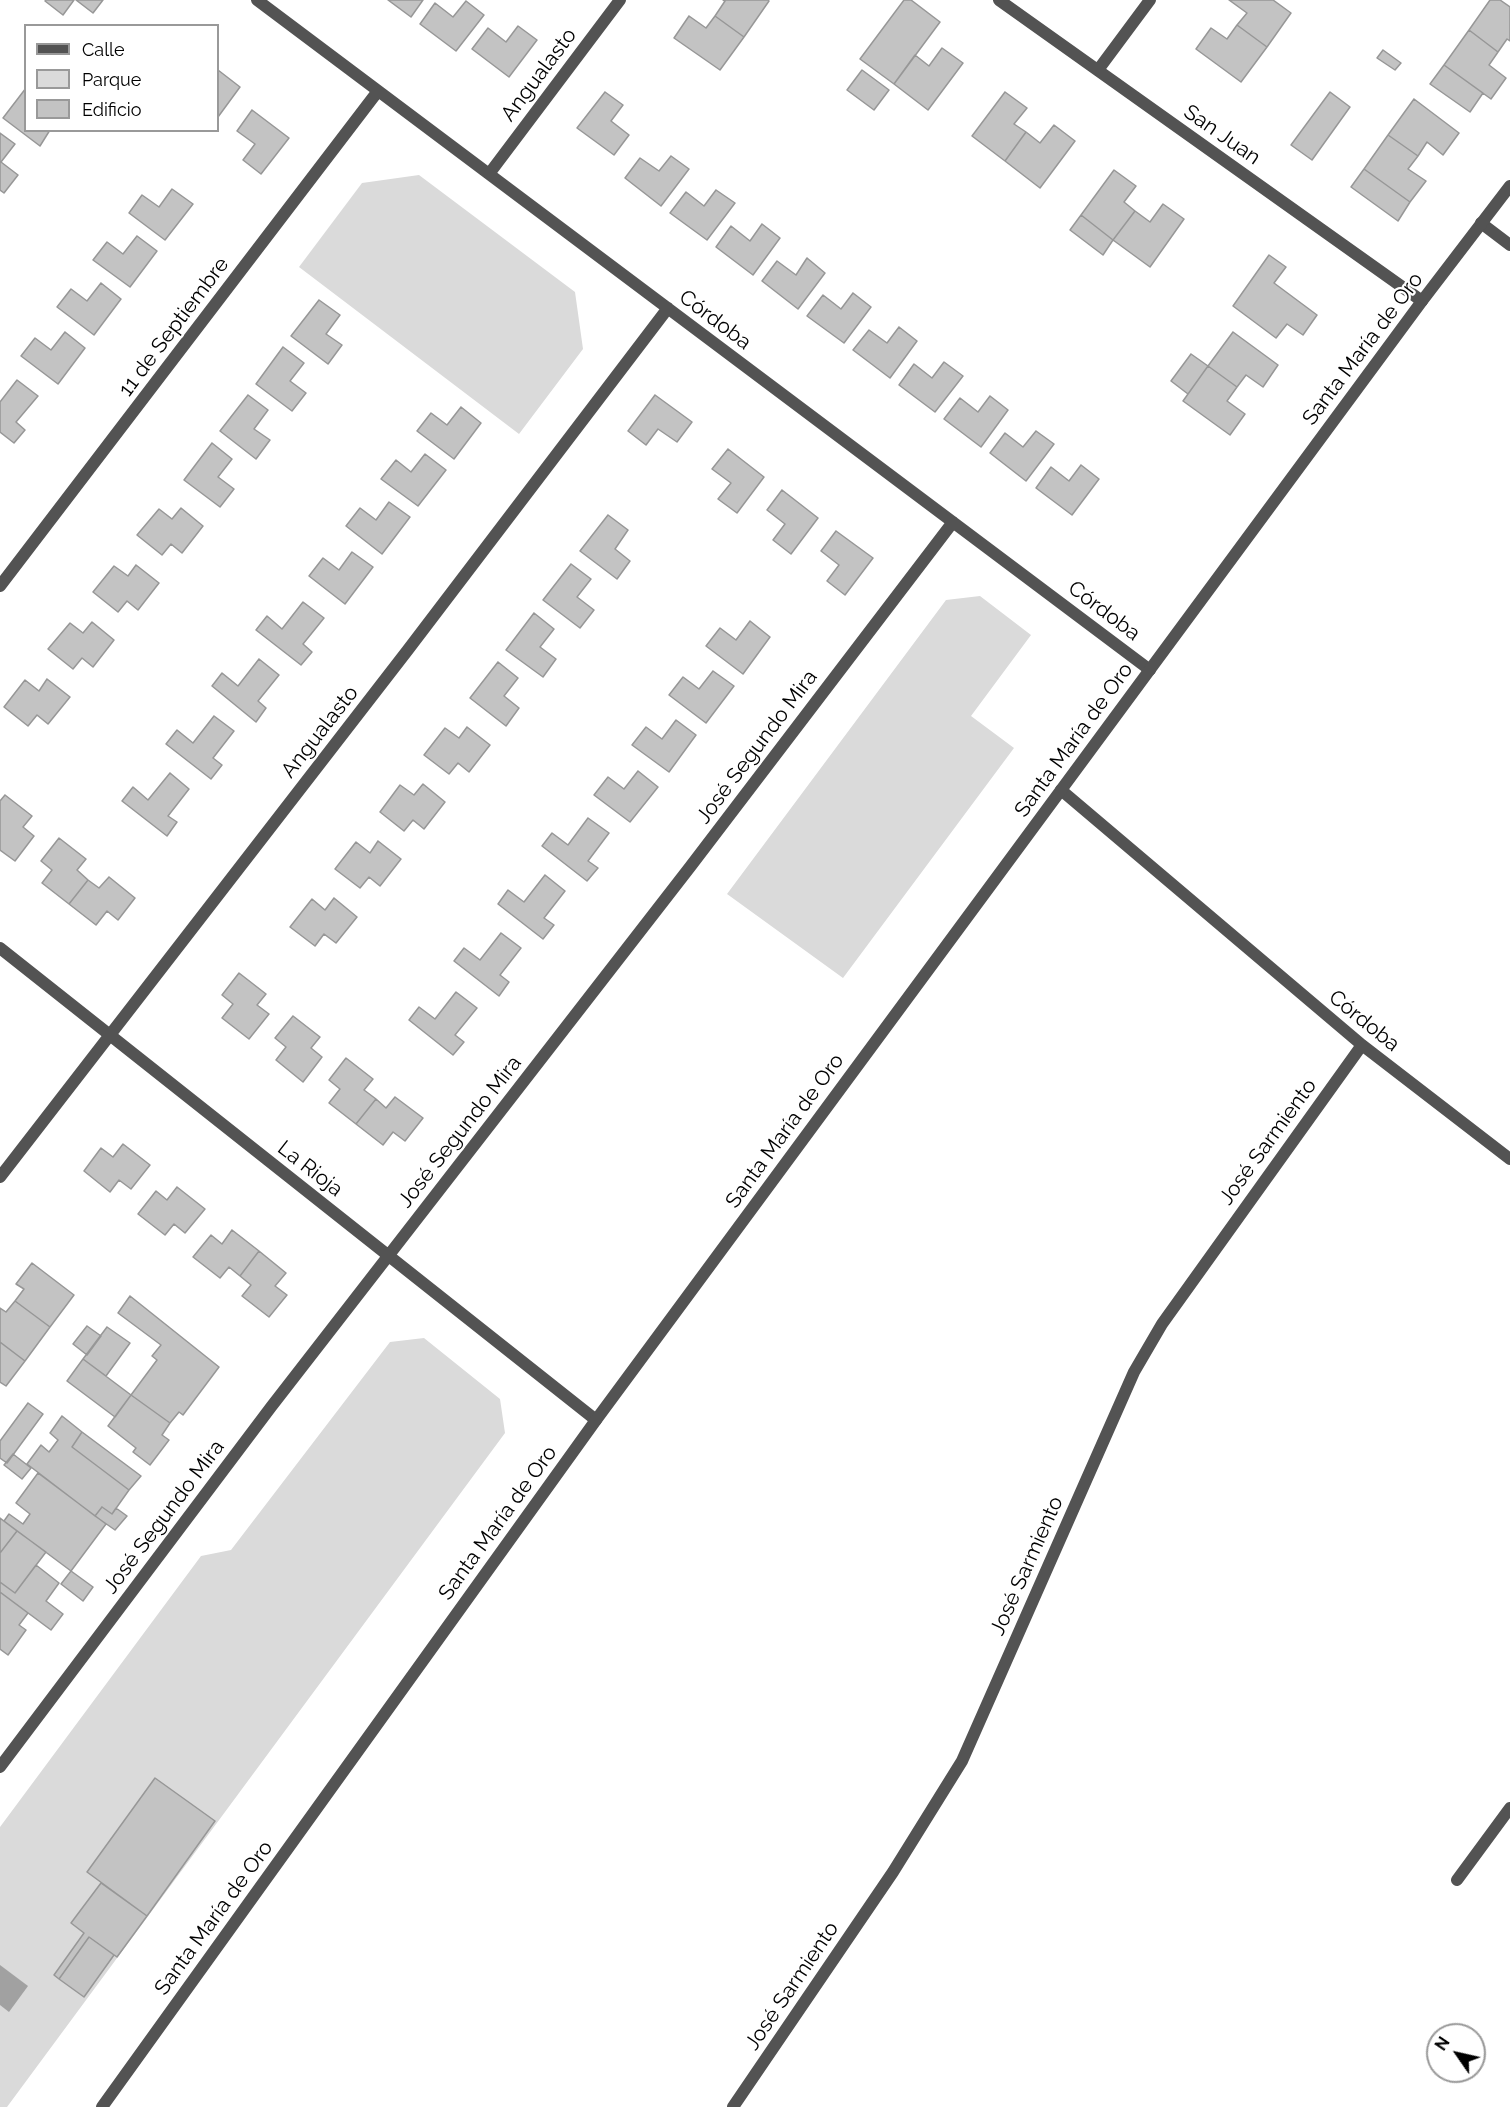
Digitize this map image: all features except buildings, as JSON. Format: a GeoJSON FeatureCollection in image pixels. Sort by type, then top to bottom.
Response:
{"type":"FeatureCollection","features":[{"type":"Feature","properties":{"kind":"street","name":"Córdoba"},"geometry":{"type":"LineString","coordinates":[[257,0],[1150,670]]}},
{"type":"Feature","properties":{"kind":"street","name":"Angualasto"},"geometry":{"type":"LineString","coordinates":[[489,174],[620,0]]}},
{"type":"Feature","properties":{"kind":"street","name":"San Juan"},"geometry":{"type":"LineString","coordinates":[[999,0],[1422,301]]}},
{"type":"Feature","properties":{"kind":"street"},"geometry":{"type":"LineString","coordinates":[[1098,70],[1150,0]]}},
{"type":"Feature","properties":{"kind":"street","name":"11 de Septiembre"},"geometry":{"type":"LineString","coordinates":[[0,585],[378,91]]}},
{"type":"Feature","properties":{"kind":"street","name":"Santa María de Oro"},"geometry":{"type":"LineString","coordinates":[[102,2107],[596,1420],[1422,301],[1510,186]]}},
{"type":"Feature","properties":{"kind":"street"},"geometry":{"type":"LineString","coordinates":[[1481,223],[1510,245]]}},
{"type":"Feature","properties":{"kind":"street","name":"Angualasto"},"geometry":{"type":"LineString","coordinates":[[0,1177],[668,308]]}},
{"type":"Feature","properties":{"kind":"street","name":"José Segundo Mira"},"geometry":{"type":"LineString","coordinates":[[0,1767],[264,1417],[690,867],[953,522]]}},
{"type":"Feature","properties":{"kind":"street","name":"Córdoba"},"geometry":{"type":"LineString","coordinates":[[1061,790],[1362,1046],[1510,1159]]}},
{"type":"Feature","properties":{"kind":"street","name":"La Rioja"},"geometry":{"type":"LineString","coordinates":[[0,948],[596,1420]]}},
{"type":"Feature","properties":{"kind":"street","name":"José Sarmiento"},"geometry":{"type":"LineString","coordinates":[[733,2107],[893,1872],[962,1761],[1134,1372],[1162,1324],[1362,1046]]}},
{"type":"Feature","properties":{"kind":"street"},"geometry":{"type":"LineString","coordinates":[[1457,1880],[1510,1808]]}},
{"type":"Feature","properties":{"kind":"green space"},"geometry":{"type":"Polygon","coordinates":[[[419,175],[575,292],[583,349],[519,434],[299,267],[362,183],[419,175]]]}},
{"type":"Feature","properties":{"kind":"green space"},"geometry":{"type":"Polygon","coordinates":[[[980,596],[1031,635],[971,716],[1014,748],[843,978],[727,894],[946,600],[980,596]]]}},
{"type":"Feature","properties":{"kind":"green space"},"geometry":{"type":"Polygon","coordinates":[[[424,1338],[500,1399],[505,1433],[7,2107],[0,2107],[0,1827],[201,1556],[231,1550],[390,1342],[424,1338]]]}},
{"type":"Feature","properties":{"kind":"shaded area"},"geometry":{"type":"Polygon","coordinates":[[[0,1965],[28,1986],[9,2012],[0,2005],[0,1965]]]}}]}
